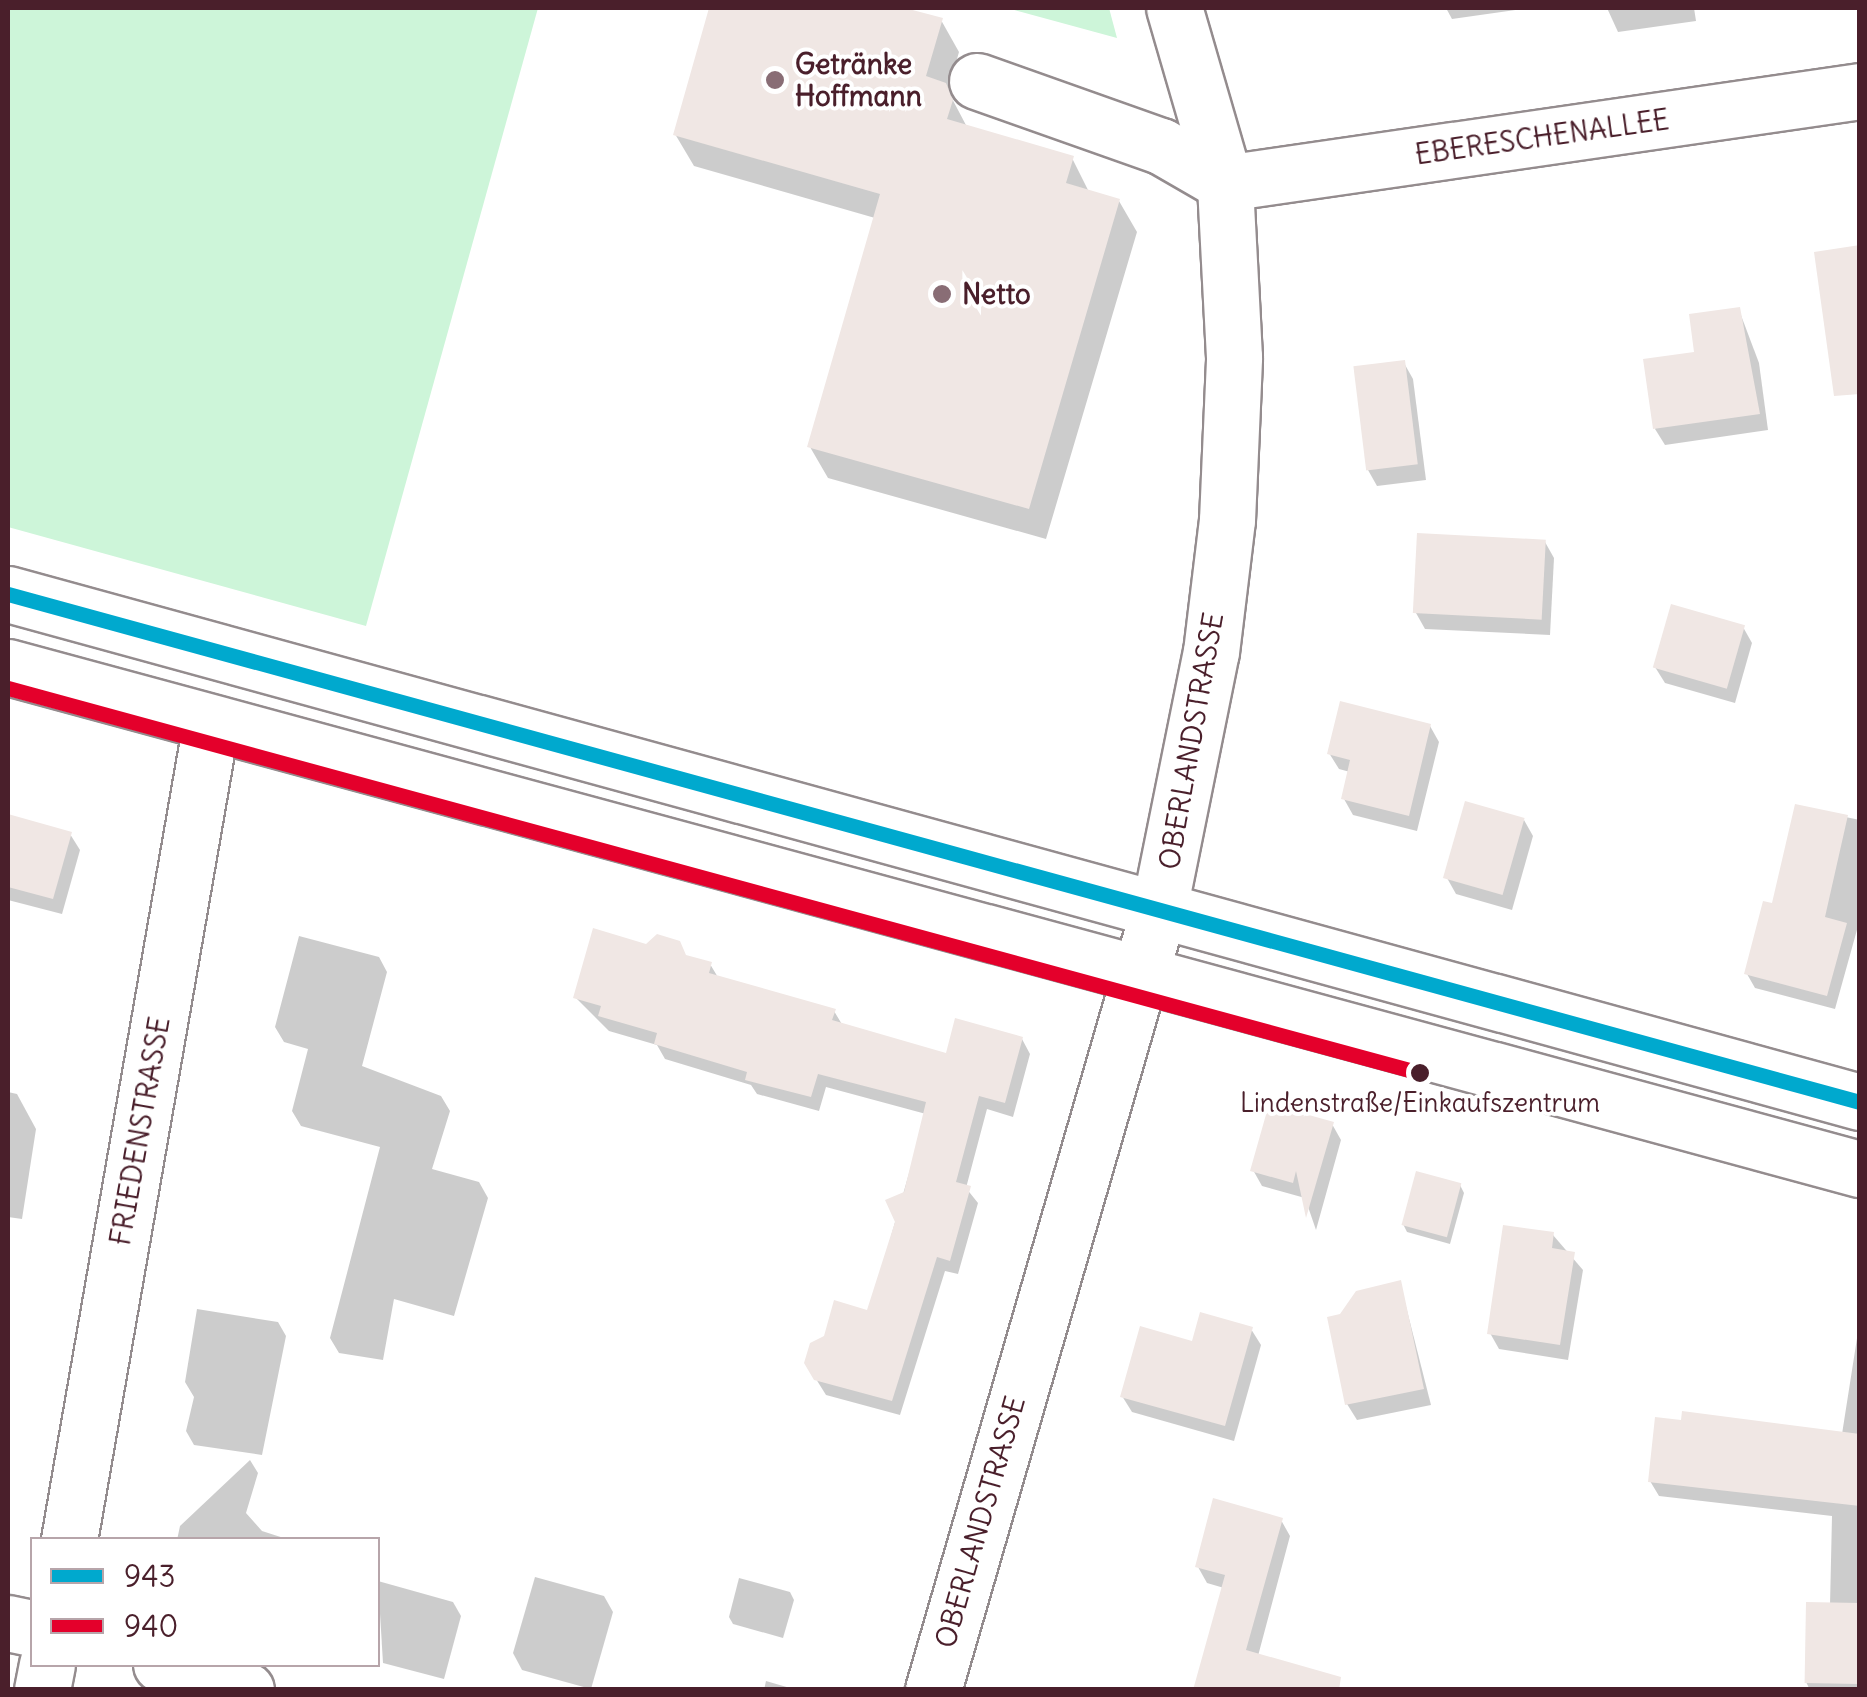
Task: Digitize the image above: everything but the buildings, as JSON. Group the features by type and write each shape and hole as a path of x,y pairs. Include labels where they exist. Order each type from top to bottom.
{"street":[{"name":"OBERLANDSTRASSE","path":"933,1690 1159,910 1188,787 1227,520 1234,357 1224,183 1174,8"},
{"path":"977,81 1161,146 1224,183"},
{"name":"EBERESCHENALLEE","path":"1224,183 1860,92"},
{"path":"8,594 1860,1102"},
{"path":"150,706 167,638"},
{"path":"8,667 1860,1168"},
{"name":"FRIEDENSTRASSE","path":"71,1537 211,723"},
{"path":"636,835 653,772"},
{"path":"171,1667 246,1690"}],"green space":[{"path":"8,8 538,8 366,626 8,527"},
{"path":"1007,8 1109,8 1117,38"}],"transit line":[{"name":"943","path":"8,594 1860,1102"},
{"name":"940","path":"8,688 1420,1073"}],"place":[{"name":"Getränke Hoffmann","path":"775,80"},
{"name":"Netto","path":"942,294"},
{"name":"Lindenstraße/Einkaufszentrum","path":"1420,1073"}]}
